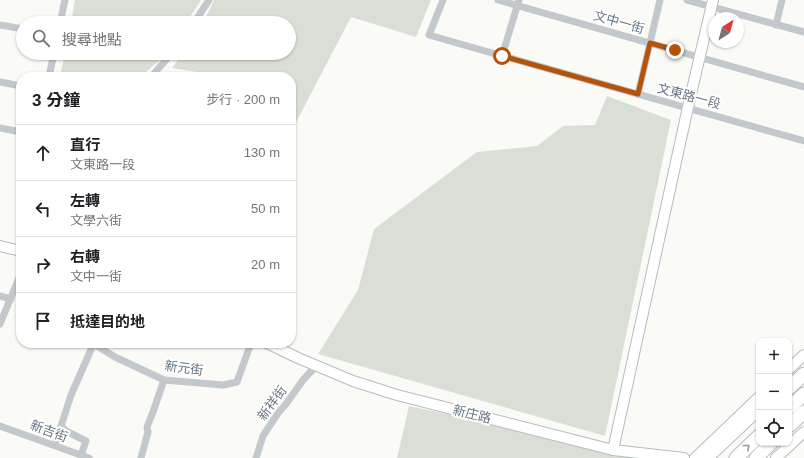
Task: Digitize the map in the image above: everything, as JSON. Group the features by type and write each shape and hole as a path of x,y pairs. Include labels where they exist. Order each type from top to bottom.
{"highway":[{"path":"792,376 804,365"},
{"path":"792,385 804,374"},
{"path":"792,405 804,394"},
{"path":"706,458 757,410"},
{"path":"792,423 804,412"},
{"path":"717,458 756,420"},
{"path":"736,458 756,439"},
{"path":"756,458 768,446"}],"street":[{"path":"61,16 64,0"},
{"path":"199,16 209,0"},
{"name":"文東路一段","path":"443,0 429,35 688,107 804,142"},
{"name":"文中一街","path":"498,0 518,3 804,87"},
{"path":"638,94 660,0"},
{"path":"687,0 712,3 776,25 804,32"},
{"path":"776,25 782,0"},
{"path":"502,56 518,3"},
{"path":"613,450 712,3"},
{"path":"0,24 16,27"},
{"path":"50,72 53,60"},
{"path":"155,72 166,60"},
{"path":"0,82 16,85"},
{"path":"0,128 16,131"},
{"path":"0,246 16,250"},
{"path":"0,324 16,286"},
{"path":"0,296 11,299"},
{"path":"54,445 71,395 92,348"},
{"name":"新元街","path":"100,348 115,357 164,380 224,385 237,382 249,348"},
{"name":"新庄路","path":"278,348 353,381 398,395 613,450 684,458"},
{"path":"792,366 804,355"},
{"name":"新祥街","path":"256,458 263,436 278,413 316,366"},
{"path":"141,458 148,432 147,427 164,380"},
{"path":"695,458 756,400"},
{"name":"新吉街","path":"0,426 89,458"},
{"path":"61,426 66,431 86,441 81,455"},
{"path":"776,458 804,432"}],"shaded area":[{"path":"75,0 201,0 191,16 72,16"},
{"path":"214,0 431,0 416,37 351,17 296,122 296,72 198,72 172,68 178,60 296,60 296,16 206,16"},
{"path":"64,60 160,60 146,72 61,72"},
{"path":"607,96 671,120 605,436 318,354 358,290 374,229 477,152 537,146 563,126 595,125"},
{"path":"409,406 650,458 397,458"}],"route":[{"path":"502,56 638,94 650,43 675,50"}]}
